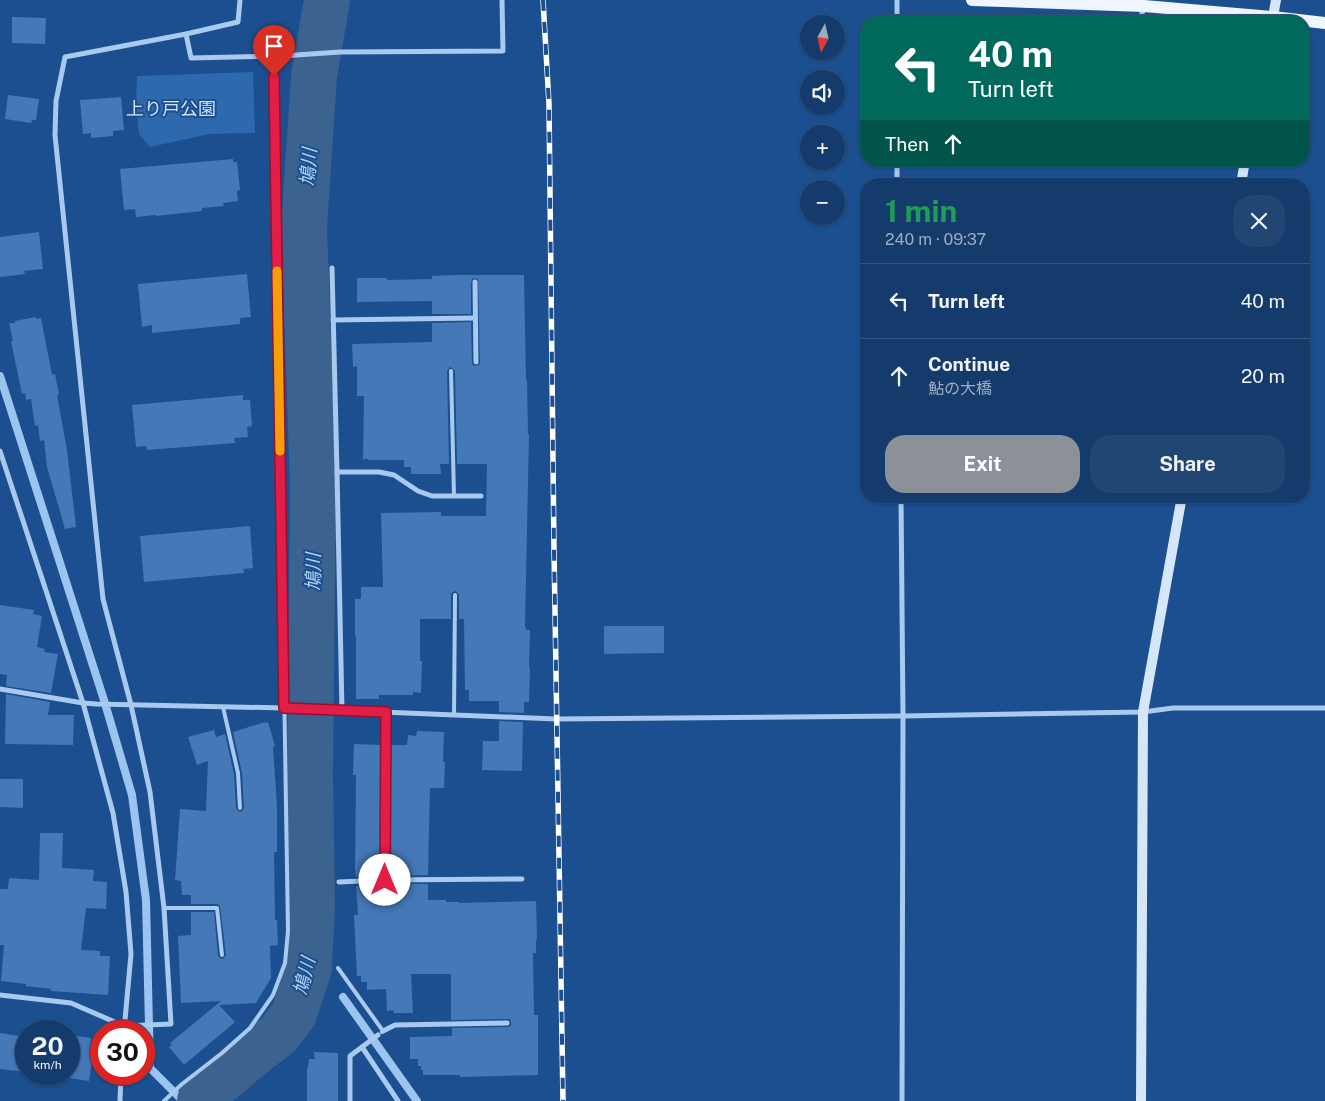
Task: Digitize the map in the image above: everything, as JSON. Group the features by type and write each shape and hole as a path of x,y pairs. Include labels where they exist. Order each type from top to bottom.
{"main road":[{"path":"972,0 1080,2 1233,15"},
{"path":"1310,22 1325,23"}],"street":[{"path":"155,1025 172,1024 164,908 150,792 131,706 103,599 54,135 56,102 65,56 186,34 238,22 240,0"},
{"path":"186,34 191,58 282,56 340,52 502,51 502,0"},
{"path":"896,15 897,0"},
{"path":"1273,15 1276,0"},
{"path":"1141,15 1144,6"},
{"path":"332,268 342,711"},
{"path":"475,282 476,362"},
{"path":"333,320 475,318"},
{"path":"0,451 83,703 113,814 126,892 131,954 125,1020"},
{"path":"337,472 378,472 394,475 418,491 432,496 481,496"},
{"path":"901,503 903,716 902,1101"},
{"path":"1141,1101 1144,712 1181,503"},
{"path":"0,688 83,703 131,706 287,708 556,719 1144,712 1173,708 1325,708"},
{"path":"385,880 386,712"},
{"path":"339,882 522,879"},
{"path":"0,995 71,1003 106,1020"},
{"path":"350,1101 350,1056 380,1033 395,1025 507,1023"},
{"path":"364,1045 398,1101"},
{"path":"120,1101 121,1085"}],"lane":[{"path":"164,1101 250,1028 274,995 285,963 288,931 287,708 274,56"},
{"path":"451,371 454,496"},
{"path":"454,715 455,595"},
{"path":"223,707 238,773 240,808"},
{"path":"164,908 217,908 222,955"},
{"path":"338,968 380,1033"}],"green space":[{"name":"上り戸公園","path":"253,72 255,133 209,134 150,147 139,134 136,105 137,76"}],"building":[{"path":"12,17 46,18 45,44 12,43"},
{"path":"8,95 39,99 36,120 32,120 31,123 5,119"},
{"path":"121,97 124,130 113,131 113,136 91,138 91,133 83,134 80,100"},
{"path":"233,159 233,162 237,162 240,190 237,191 238,201 223,203 224,206 202,208 202,211 156,216 136,217 135,209 124,210 120,169"},
{"path":"39,232 43,269 24,271 25,274 0,277 0,237"},
{"path":"247,274 251,317 240,318 240,324 152,333 152,325 142,327 138,284"},
{"path":"524,275 529,434 525,627 526,630 530,630 530,668 529,702 524,702 524,713 499,712 499,701 469,701 469,690 465,690 464,619 459,619 459,595 456,591 451,594 451,619 420,619 421,693 413,692 413,695 379,695 379,699 356,699 355,599 361,599 361,587 383,587 381,513 441,512 441,516 486,516 487,464 457,464 455,371 451,367 447,371 449,464 440,464 441,474 411,474 411,467 404,467 404,460 363,459 364,396 357,396 357,366 353,367 352,344 432,342 432,323 471,322 472,363 474,366 479,365 478,279 473,278 471,282 471,314 432,314 432,301 357,302 357,278 387,278 387,280 432,279 432,276"},
{"path":"36,317 36,319 41,318 52,375 55,374 67,450 76,527 65,529 47,467 44,440 40,441 38,425 35,426 31,399 26,400 25,393 22,394 11,341 13,341 9,323"},
{"path":"243,395 243,400 250,400 252,426 247,427 248,437 234,438 235,443 147,450 146,446 136,447 132,405"},
{"path":"250,526 253,568 243,569 244,573 144,582 140,536"},
{"path":"0,605 34,610 33,614 42,616 37,647 45,649 44,652 58,654 51,693 6,686 7,675 0,674"},
{"path":"604,626 664,626 664,653 604,654"},
{"path":"6,694 50,702 48,715 74,715 73,745 5,744"},
{"path":"499,721 523,722 522,771 482,770 483,741 499,741"},
{"path":"268,722 275,746 273,747 277,806 277,852 274,852 275,920 277,920 278,945 270,946 271,978 256,1003 219,1005 235,1022 184,1065 169,1047 172,1045 170,1043 221,1001 181,1003 178,936 191,935 191,912 214,912 218,956 223,959 226,955 220,906 217,904 191,904 191,895 182,895 181,881 175,880 180,809 206,811 208,761 197,765 188,737 214,730 216,737 225,734 234,774 236,808 241,812 244,808 242,773 233,732"},
{"path":"417,731 444,732 444,788 430,788 428,875 389,876 390,745 407,745 408,735 416,736"},
{"path":"354,744 381,745 381,876 356,877 356,775 353,775"},
{"path":"0,779 23,779 23,808 0,807"},
{"path":"40,833 63,833 62,868 94,870 93,881 107,882 106,909 86,908 81,950 100,951 100,956 110,956 108,995 51,991 51,989 26,986 26,984 1,981 4,945 0,945 0,889 8,889 9,878 39,880"},
{"path":"428,884 428,900 446,900 446,902 459,903 536,901 537,939 536,953 533,953 534,1015 538,1015 538,1075 460,1077 460,1075 423,1075 421,1066 418,1066 418,1059 410,1059 410,1037 452,1036 452,1028 507,1027 511,1026 511,1022 510,1019 451,1020 451,974 411,974 413,1013 387,1011 386,989 367,990 367,982 361,982 361,976 357,976 354,915 358,915 356,886"},
{"path":"0,1033 15,1035 15,1071 0,1069"},
{"path":"80,1036 90,1038 89,1081 80,1080"},
{"path":"314,1052 338,1053 338,1101 307,1101 307,1068 309,1059 315,1059"}],"waterway":[{"name":"鳩川","path":"200,1101 209,1091 278,1035 294,1014 309,968 312,907 310,774 313,486 304,228 314,76 327,0"},
{"path":"0,376 104,700 132,795 146,900 150,1068 183,1101"},
{"path":"309,956 321,970"},
{"path":"343,997 417,1101"}],"railway":[{"path":"543,0 549,104 563,1101"}],"slow traffic":[{"path":"277,271 280,451"}],"route":[{"path":"274,76 284,708 386,712 385,880"}]}
